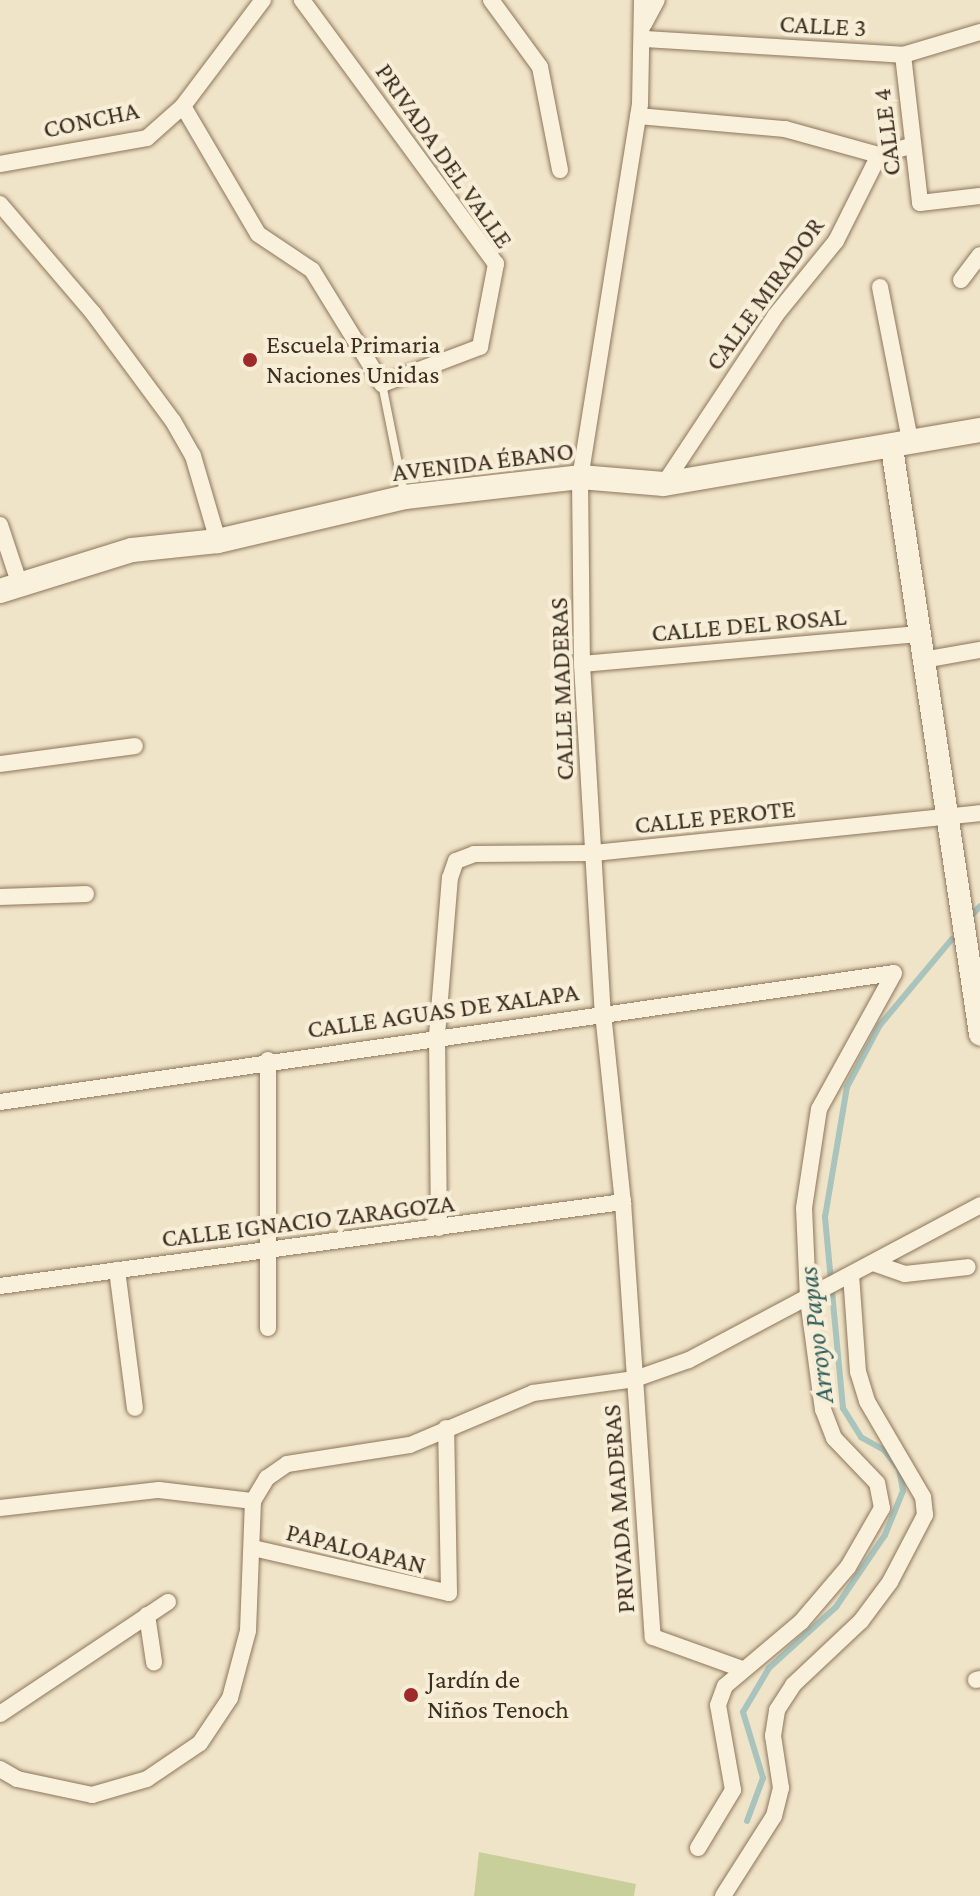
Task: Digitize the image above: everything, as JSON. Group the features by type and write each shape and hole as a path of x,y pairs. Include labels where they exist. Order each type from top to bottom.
{"main road":[{"name":"AVENIDA ÉBANO","path":"10,587 132,550 218,541 405,497 580,477 664,484 901,446 980,430"}],"street":[{"name":"CONCHA","path":"0,164 147,138 183,106 263,0"},
{"name":"PRIVADA DEL VALLE","path":"302,0 496,264 480,347 382,384"},
{"path":"491,0 540,67 560,170"},
{"name":"CALLE MADERAS","path":"635,1379 623,1202 603,1013 582,664 580,477 638,116 644,31 642,0"},
{"path":"644,31 657,0"},
{"name":"CALLE 3","path":"644,31 903,55"},
{"path":"903,55 980,32"},
{"name":"CALLE 4","path":"903,55 911,146 920,203 980,196"},
{"path":"183,106 258,234 312,270 382,384"},
{"path":"638,116 785,129 879,155 911,146"},
{"name":"CALLE MIRADOR","path":"664,484 775,316 836,241 879,155"},
{"path":"0,204 93,313 173,421 193,456 218,541"},
{"path":"961,280 980,255"},
{"path":"880,287 901,446 919,634 974,955 980,1034"},
{"path":"0,525 10,587"},
{"name":"CALLE DEL ROSAL","path":"582,664 919,634"},
{"path":"923,660 980,650"},
{"path":"0,764 135,746"},
{"name":"CALLE PEROTE","path":"437,1035 450,878 456,861 474,854 594,853 980,813"},
{"path":"0,897 86,894"},
{"name":"CALLE AGUAS DE XALAPA","path":"0,1102 437,1035 894,973 819,1109 804,1208 813,1296"},
{"path":"437,1035 439,1228"},
{"path":"268,1060 268,1328"},
{"name":"CALLE IGNACIO ZARAGOZA","path":"0,1286 623,1202"},
{"path":"0,1769 17,1779 92,1795 147,1779 200,1743 230,1698 248,1631 253,1501 267,1478 287,1464 410,1445 533,1393 635,1379 689,1360 980,1205"},
{"path":"873,1263 905,1274 968,1267"},
{"path":"117,1270 135,1408"},
{"path":"723,1896 774,1816 781,1788 773,1736 777,1710 793,1685 861,1621 890,1582 925,1515 923,1497 867,1401 858,1372 845,1278"},
{"path":"698,1848 733,1790 718,1705 725,1686 801,1622 848,1567 882,1508 877,1483 834,1438 823,1410 813,1296"},
{"name":"PRIVADA MADERAS","path":"635,1379 653,1637 742,1669"},
{"name":"PAPALOAPAN","path":"253,1548 449,1593 446,1428"},
{"path":"0,1508 159,1490 253,1501"},
{"path":"0,1714 168,1602"},
{"path":"147,1615 154,1662"}],"lane":[{"path":"382,384 405,497"}],"green space":[{"path":"479,1852 636,1884 634,1896 474,1896"}],"waterway":[{"name":"Arroyo Papas","path":"974,913 980,906"},
{"name":"Arroyo Papas","path":"747,1821 763,1778 743,1712 769,1668 836,1607 885,1535 903,1491 899,1469 884,1450 861,1437 843,1408 825,1217 847,1087 880,1025 952,939"}],"place":[{"name":"Escuela Primaria Naciones Unidas","path":"250,360"},
{"name":"Jardín de Niños Tenoch","path":"411,1695"}]}
